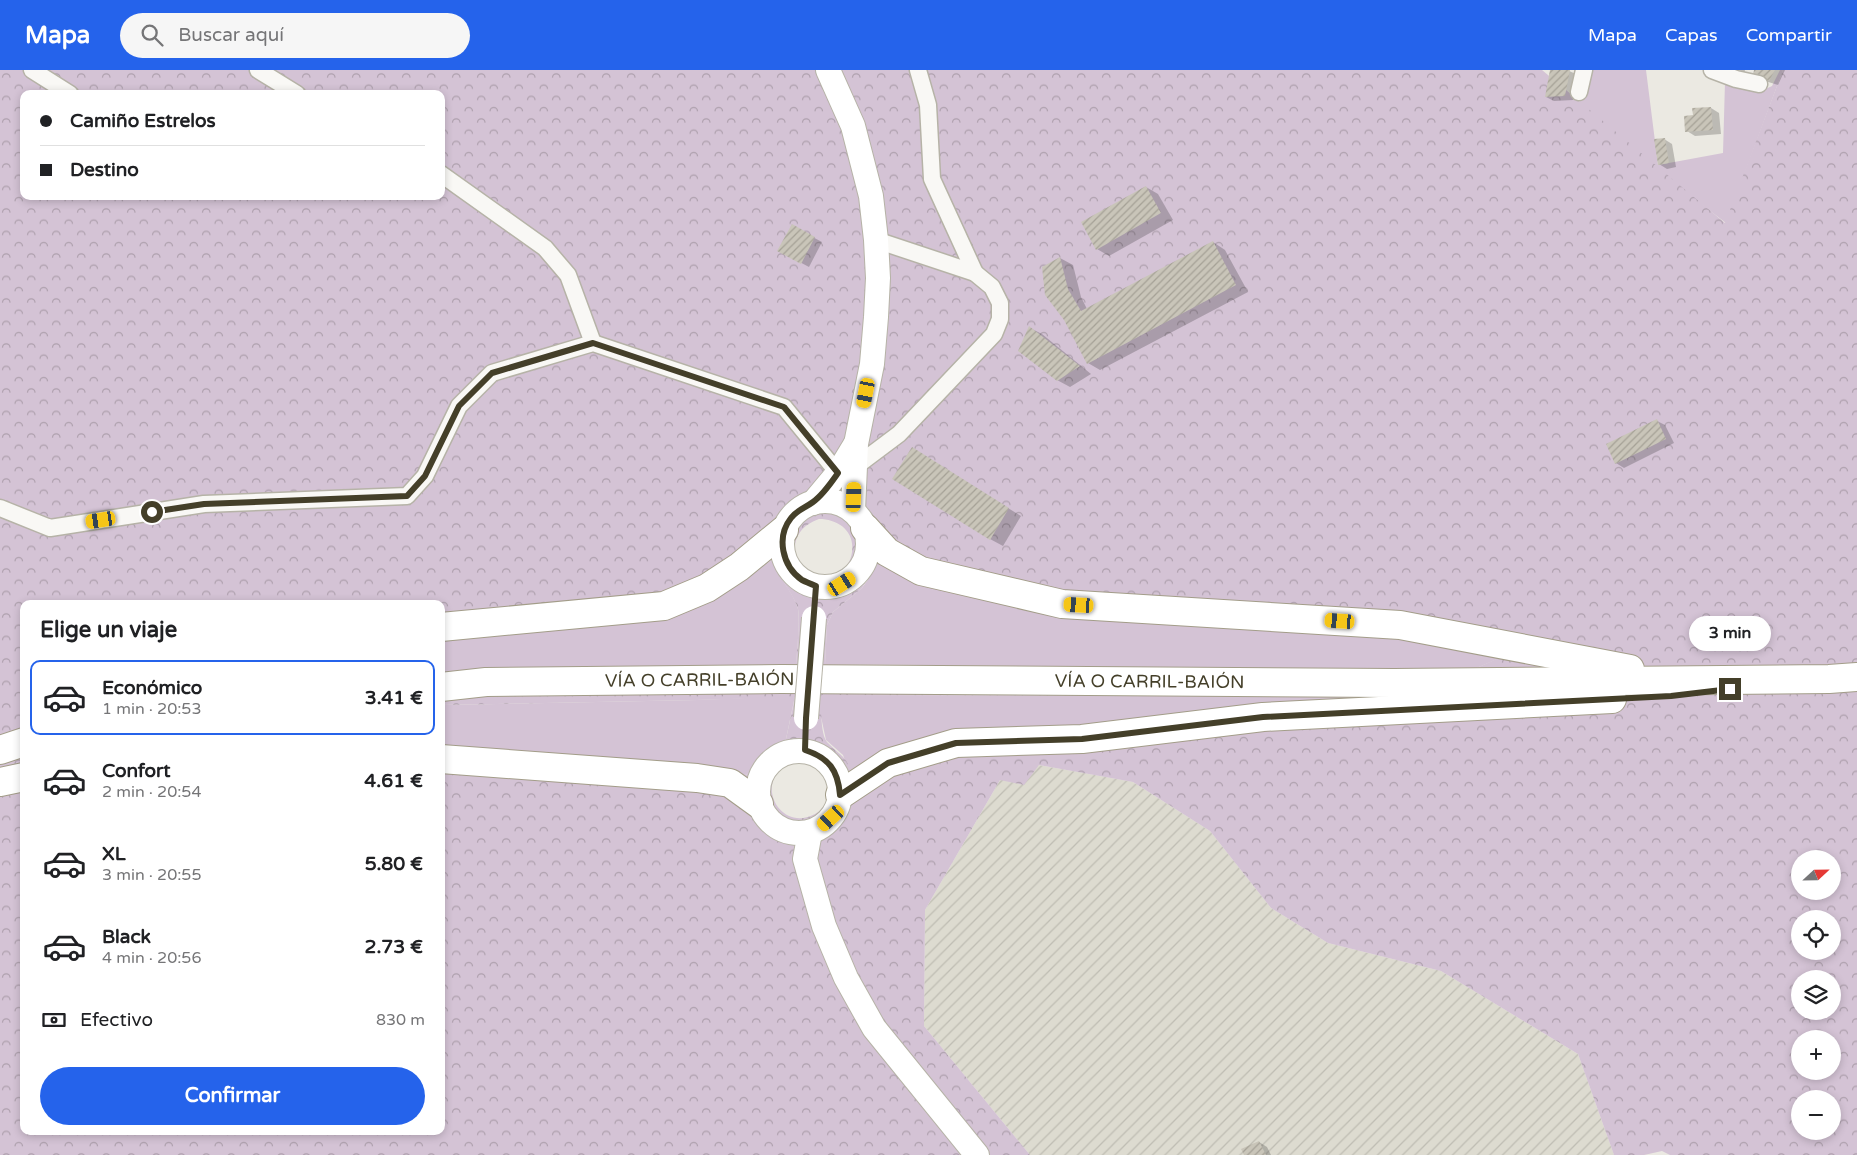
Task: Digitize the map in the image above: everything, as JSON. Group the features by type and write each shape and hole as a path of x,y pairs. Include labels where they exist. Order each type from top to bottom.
{"highway":[{"path":"859,520 887,552 921,571 1062,604 1400,625 1628,669 1829,679"},
{"path":"445,627 664,606 707,588 739,568 784,530"},
{"name":"VÍA O CARRIL-BAIÓN","path":"445,687 486,682 781,679 1404,683 1829,679 1857,677"},
{"path":"840,795 888,763 956,743 1082,739 1263,717 1671,696 1829,679"},
{"path":"0,750 20,743"},
{"path":"0,758 20,754"},
{"path":"445,759 697,778 730,783 759,804"},
{"path":"0,782 20,778"}],"main road":[{"path":"812,503 847,470 856,444 872,364 878,278 871,196 853,126 828,70"},
{"path":"847,470 859,520 868,541 867,554 862,567 853,577 842,584 829,587 816,586 803,580 792,571 785,558 782,544 784,530 800,508 812,503 827,501 841,504 859,520"},
{"path":"805,750 816,586"},
{"path":"805,750 817,754 827,761 835,771 839,782 840,795 837,807 831,818 821,827 810,832 797,833 779,828 765,816 759,804 758,780 763,769 771,760 787,752 805,750"},
{"path":"810,832 805,859 824,926 846,978 874,1028 978,1155"}],"street":[{"path":"32,70 64,90"},
{"path":"258,70 290,90"},
{"path":"918,70 928,105 932,179 975,273"},
{"path":"1579,92 1584,70"},
{"path":"1712,70 1736,79 1759,84"},
{"path":"445,177 545,248 568,276 593,343"},
{"path":"0,508 50,528 204,504 407,496 425,476 459,406 492,373 593,343 784,407 847,470 899,434 994,334 1000,319 1000,303 992,287 975,273 876,240"}],"shaded area":[{"path":"1039,765 1133,782 1210,831 1271,908 1328,943 1441,971 1578,1054 1614,1155 1030,1155 924,1026 925,910 1000,780"}],"green space":[{"path":"0,70 1542,70 1725,223 1783,70 1857,70 1857,1155 1670,1155 1662,1151 1644,1155 1614,1155 1578,1054 1441,971 1328,943 1271,908 1210,831 1133,782 1039,765 1024,785 1000,780 925,910 924,1026 1030,1155 0,1155","holes":["819,519 839,524 848,532 852,545 852,552 846,567 838,573 825,577 813,575 804,569 797,559 795,548 797,537 805,527","874,554 1154,619 1405,631 1503,656 1470,671 825,664 827,625 833,612 862,588 874,567","822,695 1419,696 882,762 852,779 849,765 825,738 821,712","795,760 809,762 820,768 829,785 829,793 823,808 815,814 802,818 790,816 781,810 774,800 772,789 774,778 781,768"]},
{"path":"1592,70 1646,70 1658,165 1723,153 1725,82 1759,92 1772,86 1780,70 1783,70 1726,223 1577,109"},
{"path":"874,553 1322,622 1504,656 1470,671 825,664 827,625 833,612 862,588 869,578"},
{"path":"772,560 793,597 799,614 796,665 445,679 445,636 748,576"},
{"path":"821,695 1419,696 852,780 843,755 826,740 820,712"},
{"path":"795,696 786,739 758,762 752,772 745,775 715,768 445,752 445,705 697,700"}],"building":[{"path":"1550,70 1570,70 1565,96 1545,97"},
{"path":"1754,70 1775,70 1769,81 1753,75"},
{"path":"1711,107 1713,130 1685,132 1684,116 1693,115 1692,108"},
{"path":"1665,138 1669,163 1658,165 1654,139"},
{"path":"1146,186 1161,213 1096,250 1081,222"},
{"path":"792,224 815,237 801,264 777,251"},
{"path":"1213,241 1236,285 1087,364 1064,320 1045,295 1042,267 1060,257 1068,289 1081,311"},
{"path":"1029,326 1080,366 1057,381 1018,351"},
{"path":"1657,419 1666,439 1615,464 1606,444"},
{"path":"912,447 1009,508 990,540 892,479"},
{"path":"1259,1141 1266,1155 1244,1155 1241,1149"}],"route":[{"path":"152,512 204,504 407,496 425,476 459,406 492,373 593,343 784,407 838,473 812,503 800,508 791,518 784,530 782,544 785,558 792,571 803,580 816,586 805,750 817,754 827,761 835,771 839,782 840,795 888,763 956,743 1082,739 1263,717 1671,696 1730,689"}]}
